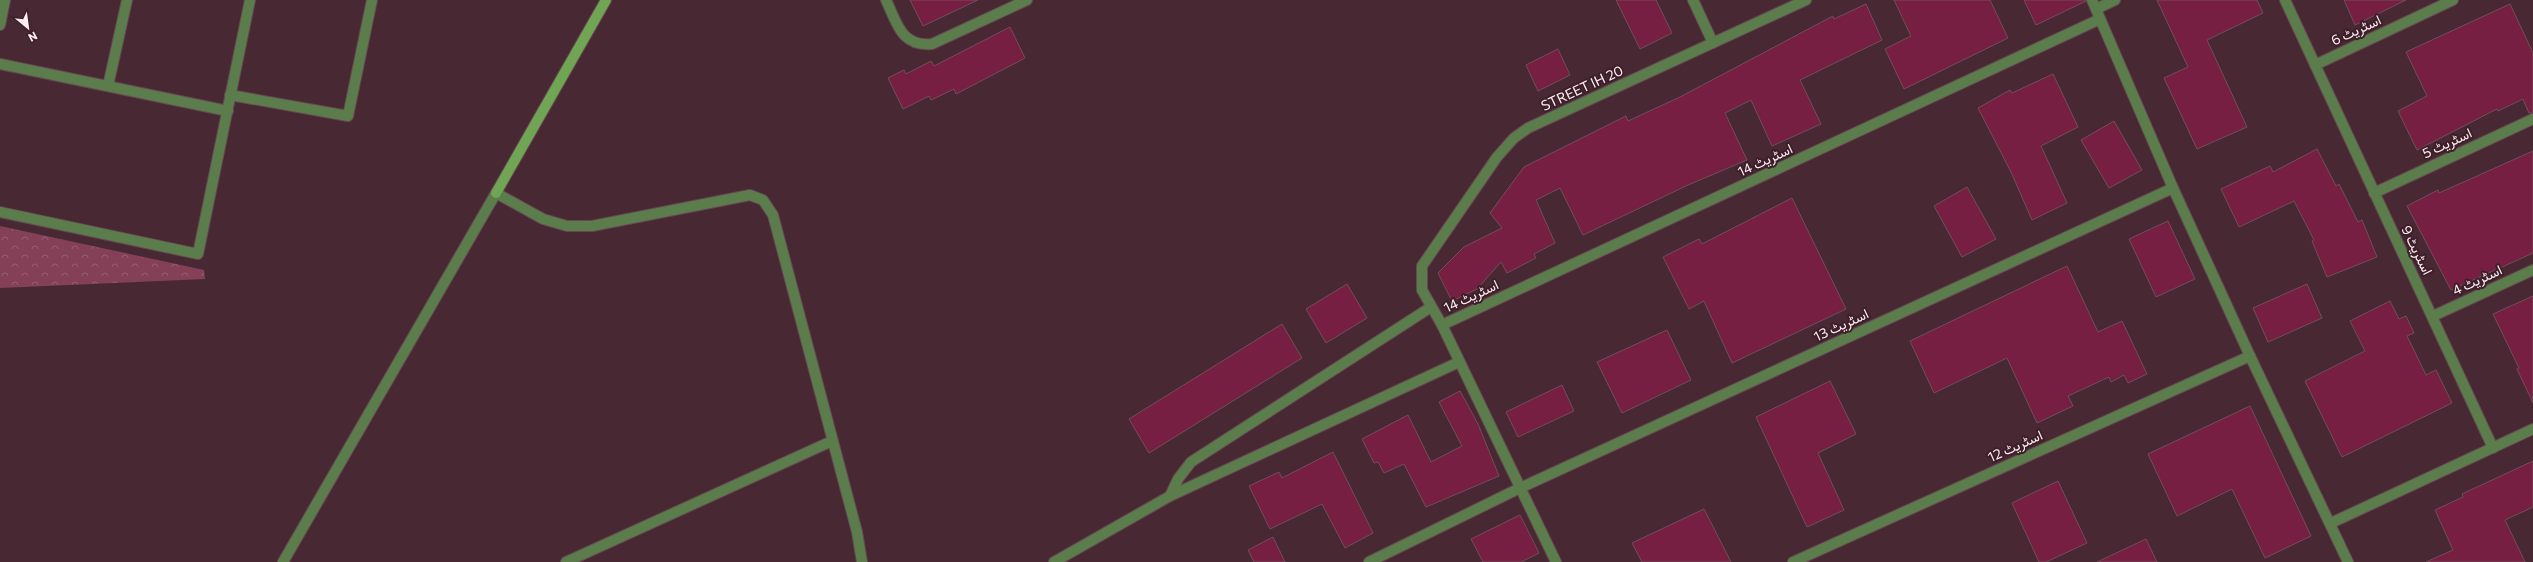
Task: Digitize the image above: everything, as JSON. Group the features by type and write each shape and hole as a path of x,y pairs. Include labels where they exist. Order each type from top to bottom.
{"street":[{"path":"0,25 5,0"},
{"path":"108,86 127,0"},
{"path":"0,212 198,254 250,0"},
{"path":"230,94 348,116 372,0"},
{"path":"283,562 606,0"},
{"path":"886,0 902,33 912,43 922,45 932,44 1027,0"},
{"path":"1693,0 1713,43"},
{"name":"STREET IH 20","path":"1431,307 1422,290 1422,266 1497,157 1514,138 1528,128 1806,0"},
{"path":"2115,0 2094,4 2173,188 2250,356 2331,523 2348,562"},
{"name":"اسٹریٹ 9","path":"2285,0 2493,448"},
{"name":"اسٹریٹ 6","path":"2315,65 2453,0"},
{"name":"اسٹریٹ 14","path":"1442,326 2100,19"},
{"path":"0,64 228,111"},
{"name":"اسٹریٹ 5","path":"2374,193 2533,119"},
{"name":"اسٹریٹ 13","path":"1369,562 1520,488 2173,188"},
{"path":"496,193 543,219 567,226 592,226 750,195 763,200 773,215 862,562"},
{"name":"اسٹریٹ 4","path":"2433,316 2533,270"},
{"path":"1431,307 1442,326 1556,562"},
{"name":"اسٹریٹ 14","path":"1170,496 1178,480 1191,462 1431,307"},
{"name":"اسٹریٹ 12","path":"1793,562 2250,356"},
{"path":"1054,562 1170,496 1459,362"},
{"path":"2331,523 2533,429"},
{"path":"566,562 832,441"}],"green space":[{"path":"0,226 204,270 205,279 0,288"}],"building":[{"path":"910,0 978,0 923,26"},
{"path":"1616,0 1656,0 1672,33 1640,49"},
{"path":"1894,0 1990,0 2008,38 1904,89 1885,49 1911,36"},
{"path":"2024,0 2086,0 2086,1 2036,25"},
{"path":"2157,0 2257,0 2263,13 2207,40 2247,127 2197,149 2164,78 2188,67"},
{"path":"2344,0 2406,0 2355,25"},
{"path":"1866,4 1882,40 1800,80 1821,124 1772,146 1751,100 1725,113 1747,160 1688,185 1583,235 1560,188 1536,200 1555,243 1534,254 1536,258 1507,273 1501,262 1477,289 1452,301 1438,273 1464,247 1502,228 1490,213 1524,167 1626,116 1628,121 1680,97 1833,16 1834,19"},
{"path":"2510,4 2533,53 2533,113 2529,113 2523,99 2498,111 2497,109 2417,150 2398,111 2427,96 2406,52"},
{"path":"1010,27 1025,58 956,94 954,89 931,100 929,96 903,109 888,78 904,70 906,74 931,61 934,66"},
{"path":"1558,49 1570,75 1538,91 1526,65"},
{"path":"2053,74 2078,127 2041,146 2067,203 2032,220 2011,172 1978,108 2010,90 2012,93"},
{"path":"2114,121 2142,170 2109,188 2081,140"},
{"path":"2317,149 2336,186 2339,184 2358,222 2362,220 2377,257 2327,277 2312,241 2314,240 2294,201 2239,227 2221,189 2270,166 2273,172"},
{"path":"2533,151 2533,253 2451,290 2407,206 2438,190 2439,193"},
{"path":"1967,187 1996,239 1962,257 1934,206"},
{"path":"1792,198 1846,309 1732,363 1704,301 1689,309 1663,257 1699,239 1702,244"},
{"path":"2168,221 2195,279 2156,297 2129,239"},
{"path":"2067,266 2098,332 2122,321 2147,374 2128,383 2124,375 2111,382 2109,377 2068,396 2073,406 2037,423 2007,358 1934,393 1910,341"},
{"path":"1347,284 1367,318 1326,343 1306,309"},
{"path":"2307,284 2322,318 2268,342 2253,308"},
{"path":"2533,296 2533,403 2517,369 2519,368 2493,314"},
{"path":"2390,301 2399,319 2406,316 2414,333 2407,336 2426,375 2436,370 2452,403 2342,457 2305,381 2365,351 2350,321"},
{"path":"1282,324 1302,358 1149,453 1129,419"},
{"path":"1667,330 1691,380 1622,413 1597,362"},
{"path":"1830,381 1856,434 1818,453 1844,510 1807,527 1756,417"},
{"path":"1562,385 1574,411 1518,437 1506,412"},
{"path":"1460,391 1478,424 1499,476 1426,507 1404,464 1384,473 1378,462 1374,463 1362,439 1408,415 1431,462 1462,446 1439,402"},
{"path":"2250,406 2311,536 2265,558 2232,489 2177,516 2148,454"},
{"path":"1333,452 1373,533 1345,548 1322,504 1270,529 1249,486 1279,472 1282,478"},
{"path":"2533,461 2533,507 2505,520 2525,562 2426,562 2453,550 2435,510 2463,497 2462,494"},
{"path":"2058,481 2087,543 2046,562 2039,562 2012,503"},
{"path":"1704,509 1731,562 1642,562 1632,543"},
{"path":"1520,515 1539,553 1521,562 1483,562 1471,539"},
{"path":"1273,537 1285,562 1254,562 1248,550"},
{"path":"2146,539 2157,562 2097,562"}]}
